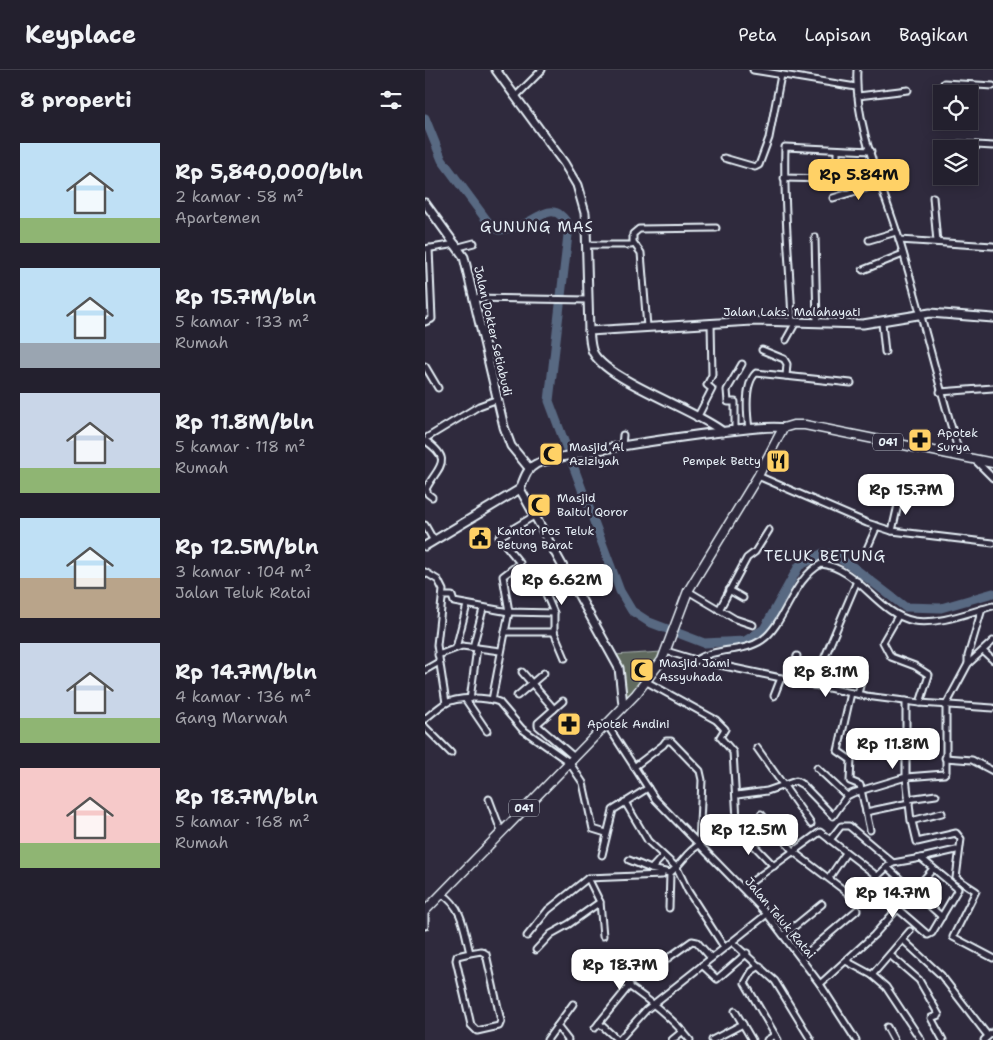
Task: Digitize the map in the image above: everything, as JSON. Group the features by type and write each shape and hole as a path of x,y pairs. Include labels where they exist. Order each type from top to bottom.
{"main road":[{"name":"041","path":"425,910 655,673 688,591 758,476 783,428 793,424 805,425 993,463"}],"street":[{"path":"496,70 564,163 577,185 585,213 589,331 592,350 602,363 637,386 723,432"},
{"path":"516,96 541,70"},
{"path":"753,70 856,87"},
{"path":"856,70 856,87 861,118 879,184 897,232 940,392 960,456"},
{"path":"724,158 755,167 759,165 767,146 781,75"},
{"path":"944,82 993,86"},
{"path":"858,96 908,90"},
{"path":"978,145 993,146"},
{"path":"786,340 794,322 784,178 785,147 871,151"},
{"path":"784,178 833,179 837,170 837,150"},
{"path":"833,198 879,184"},
{"path":"933,197 937,242"},
{"name":"Jalan Dokter Setiabudi","path":"425,203 458,245 464,257 508,441 529,468"},
{"path":"647,327 641,253 633,242 633,234 639,229 716,228"},
{"path":"869,240 897,232"},
{"path":"815,237 817,323"},
{"path":"899,240 993,246"},
{"path":"425,322 432,319 427,248 474,243"},
{"path":"587,245 631,245"},
{"path":"863,270 903,254"},
{"path":"473,298 588,300"},
{"name":"Jalan Laks. Malahayati","path":"589,331 711,323 882,322 919,314 947,313 993,318"},
{"path":"882,322 885,352"},
{"path":"697,418 712,388 707,385 712,375 711,323"},
{"path":"762,350 784,359 787,364 786,376"},
{"path":"735,431 735,402 728,402 727,390 742,364"},
{"path":"425,366 438,388"},
{"path":"749,429 748,402 753,376 756,373 851,383"},
{"path":"940,392 993,388"},
{"path":"432,497 426,489 442,465 443,458 426,439 479,406 498,399"},
{"path":"425,546 520,489 529,468 537,463 622,446 749,429 778,426 783,428"},
{"path":"622,446 623,435"},
{"path":"975,460 993,478"},
{"path":"758,476 892,531 993,543"},
{"path":"520,489 619,668 623,705"},
{"path":"892,531 900,496"},
{"path":"492,700 509,612 503,576 520,563 499,538 534,516"},
{"path":"425,525 434,541"},
{"path":"866,552 877,526"},
{"path":"719,610 747,558 755,552 769,530"},
{"path":"696,660 713,652 752,645 764,639 801,583 821,564 829,565 857,581 898,616 915,621 938,620 993,606"},
{"path":"425,572 438,580 444,596 437,640 445,703"},
{"path":"813,685 857,581"},
{"path":"542,585 554,614 553,632 565,658"},
{"path":"729,590 743,598"},
{"path":"688,591 719,610 753,625"},
{"path":"444,596 453,596 454,602 483,609 554,614"},
{"path":"455,648 467,606"},
{"path":"483,609 475,648 468,700 487,731"},
{"path":"968,664 968,656 982,609"},
{"path":"898,616 883,642 891,657 915,666 929,675 920,703"},
{"path":"505,632 553,632"},
{"path":"737,795 767,792 783,787 793,781 803,785 832,816 847,796 860,790 906,777 944,774 946,772 946,705 968,664 993,641"},
{"path":"438,655 455,648 500,651"},
{"path":"666,649 696,660 858,694 920,703 993,708"},
{"path":"983,651 993,660"},
{"path":"791,680 797,656"},
{"path":"425,670 439,662"},
{"path":"522,672 554,709"},
{"path":"517,696 544,673"},
{"path":"858,694 863,673"},
{"path":"774,696 781,678"},
{"path":"647,682 716,720 725,729 720,737 733,752 737,820"},
{"path":"851,692 838,750 851,760 850,781 860,785 870,830"},
{"path":"425,718 445,703 468,700 492,700 502,704 526,732 571,760"},
{"path":"563,701 538,723 538,726 571,760 583,783 593,830 607,833"},
{"path":"906,701 906,777 911,821 917,842 956,833 961,839 956,878 976,891 953,936 993,958"},
{"name":"Jalan Teluk Ratai","path":"606,723 655,799 767,914 801,958 856,1040"},
{"path":"425,727 451,752"},
{"path":"527,936 549,910 588,878 645,877 652,874 670,874 691,850 699,846 702,780 700,771 671,742 665,741 663,745 634,767"},
{"path":"757,748 811,824"},
{"path":"945,758 971,760 993,771"},
{"path":"817,768 847,796"},
{"path":"601,855 611,812 648,788"},
{"path":"866,812 935,795"},
{"path":"489,800 501,831"},
{"path":"625,802 640,830 663,856 677,868 724,947"},
{"path":"911,821 942,813"},
{"path":"761,814 795,853 855,897 870,885 887,867 893,864 956,850"},
{"path":"830,840 841,826 849,826 893,864"},
{"path":"740,831 774,866"},
{"path":"743,888 795,853 820,832 877,876"},
{"path":"829,878 846,853"},
{"path":"651,869 663,856"},
{"path":"870,885 928,935 932,933 958,889 932,870 921,858"},
{"path":"629,860 670,874"},
{"path":"887,867 943,917"},
{"path":"819,984 847,961 932,870"},
{"path":"669,908 670,874"},
{"path":"588,878 600,902 603,936"},
{"path":"442,894 455,903 460,913 470,953"},
{"path":"536,950 551,934 600,902"},
{"path":"784,935 821,904"},
{"path":"425,910 425,926"},
{"path":"801,958 857,910"},
{"path":"630,986 597,1025 619,1040 652,1005 767,914"},
{"path":"872,975 911,931"},
{"path":"654,968 692,940 697,942 711,958"},
{"path":"903,940 941,975 988,1036"},
{"path":"732,942 747,953 775,981 811,1040"},
{"path":"481,951 486,954 501,1022 499,1026 489,1030 477,1031 471,1025 455,960 457,956 470,953 481,951"},
{"path":"702,965 717,979 747,953"},
{"path":"890,954 919,980 939,1014 931,1018 943,1040"},
{"path":"847,961 872,975 886,987 921,1040"},
{"path":"595,964 630,986 683,1030 691,1040"},
{"path":"760,966 752,971 745,983 777,1038 767,1040"},
{"path":"547,1040 573,1004"},
{"path":"735,1011 752,1040"},
{"path":"712,1040 743,1024"},
{"path":"557,1026 568,1040"},
{"path":"887,1027 894,1040"},
{"path":"672,1040 683,1030"}],"green space":[{"path":"662,652 660,659 624,704 614,655"}],"waterway":[{"path":"425,118 442,160 488,222 499,230 508,229 519,226 548,212 553,212 564,218 569,226 549,401 620,591 632,611 649,622 704,643 745,641 764,629 799,566 823,553 834,555 853,567 905,607 941,608 993,593"}],"place":[{"name":"Apotek Surya","path":"920,440"},
{"name":"Masjid Al Aziziyah","path":"551,454"},
{"name":"Pempek Betty","path":"778,461"},
{"name":"Masjid Baitul Qoror","path":"539,505"},
{"name":"Kantor Pos Teluk Betung Barat","path":"480,538"},
{"name":"Masjid Jami Assyuhada","path":"642,670"},
{"name":"Apotek Andini","path":"569,724"}],"district":[{"name":"GUNUNG MAS","path":"537,227"},
{"name":"TELUK BETUNG","path":"825,556"}]}
